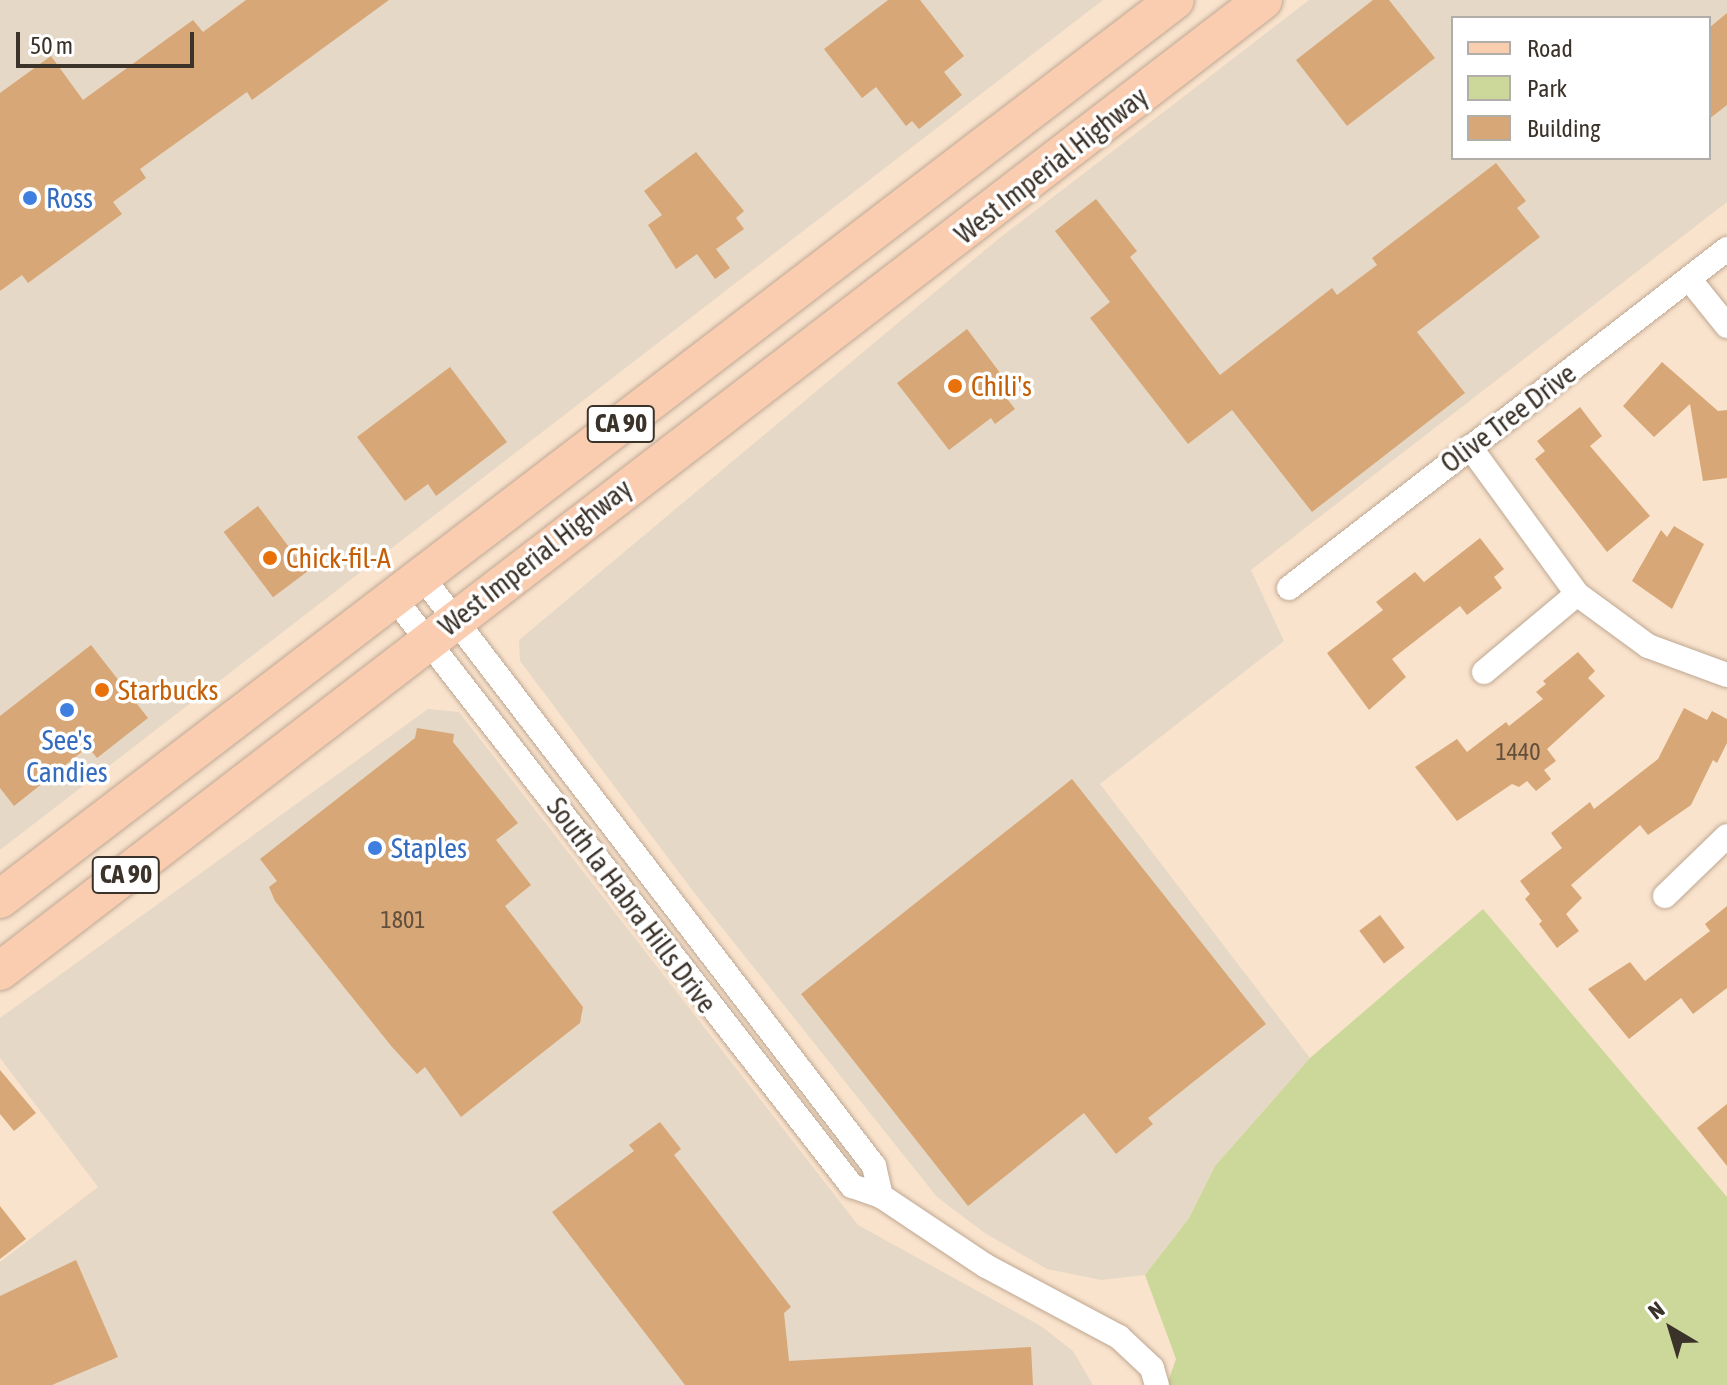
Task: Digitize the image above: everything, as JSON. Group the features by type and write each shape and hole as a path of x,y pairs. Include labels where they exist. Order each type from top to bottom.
{"main road":[{"name":"West Imperial Highway","path":"0,899 1175,0"},
{"name":"West Imperial Highway","path":"0,971 747,393 952,243 1263,0"},
{"path":"952,243 945,226 950,200 1062,112 1064,85"}],"street":[{"name":"Olive Tree Drive","path":"1289,588 1727,249"},
{"path":"1690,280 1727,326"},
{"path":"1470,447 1577,594 1648,646 1727,675"},
{"name":"South la Habra Hills Drive","path":"409,588 824,1155 852,1186 881,1196 986,1266 1119,1337 1152,1368 1157,1385"},
{"name":"South la Habra Hills Drive","path":"409,588 874,1166 881,1196"},
{"path":"1484,672 1577,594"},
{"path":"1665,896 1727,836"}],"shaded area":[{"path":"0,0 1103,0 0,850"},
{"path":"1309,0 1727,0 1727,202 1251,570 1284,641 1100,784 1310,1058 1215,1166 1189,1218 1145,1275 1101,1280 1047,1269 986,1234 937,1197 696,895 520,661 519,640 997,240"},
{"path":"428,709 459,712 858,1225 1041,1326 1073,1351 1093,1385 0,1385 0,1262 98,1187 0,1058 0,1018"}],"green space":[{"path":"1483,909 1727,1197 1727,1385 1150,1385 1168,1382 1176,1359 1145,1275 1189,1218 1215,1166 1310,1058"}],"building":[{"path":"246,0 389,0 252,100 247,92 140,169 146,178 113,202 122,214 28,283 22,275 0,291 0,93 51,56 83,100 193,20 203,32"},
{"path":"888,0 920,0 964,56 944,72 962,95 919,129 912,121 906,126 876,87 862,98 824,49"},
{"path":"1373,0 1389,0 1435,58 1347,126 1296,60"},
{"path":"1727,13 1727,105 1711,117 1711,26"},
{"path":"696,152 744,211 736,218 744,229 716,249 730,268 715,279 697,254 676,269 648,225 662,215 644,191"},
{"path":"1496,163 1526,201 1517,208 1540,237 1417,332 1465,393 1312,512 1232,410 1188,444 1090,318 1110,302 1055,231 1096,199 1137,251 1130,257 1220,375 1332,288 1337,295 1377,265 1372,258"},
{"name":"Chili's","path":"967,329 1013,390 1005,396 1015,409 995,424 991,418 949,450 897,383"},
{"path":"1662,362 1718,411 1727,410 1727,478 1703,481 1690,404 1654,437 1623,406"},
{"path":"450,367 507,442 436,496 428,484 405,501 357,437"},
{"path":"1580,407 1602,436 1590,446 1650,516 1607,552 1535,459 1545,451 1537,441"},
{"name":"Chick-fil-A","path":"258,506 307,571 273,597 224,532"},
{"path":"1674,526 1704,544 1672,609 1632,581 1661,530 1667,537"},
{"path":"1480,538 1504,569 1494,577 1502,588 1467,615 1460,606 1392,659 1406,677 1369,710 1327,653 1383,610 1376,602 1415,572 1424,582"},
{"path":"91,645 148,718 97,758 88,747 14,806 0,788 0,716"},
{"path":"1578,652 1595,671 1588,678 1605,696 1547,749 1556,761 1544,770 1551,779 1536,791 1527,781 1519,787 1512,784 1457,821 1415,767 1457,739 1467,752 1506,722 1509,726 1543,699 1536,692 1546,684 1543,681"},
{"path":"1684,708 1707,720 1712,711 1727,719 1727,743 1717,763 1713,760 1691,805 1648,835 1640,825 1571,885 1582,898 1566,914 1579,931 1557,948 1525,899 1530,894 1520,881 1562,848 1551,833 1590,802 1594,809 1658,759"},
{"path":"417,728 454,734 453,742 518,823 496,840 531,885 505,906 583,1007 580,1023 461,1117 425,1067 417,1074 392,1047 275,901 269,887 277,881 260,859 415,738"},
{"path":"1072,779 1266,1024 1148,1118 1153,1124 1116,1154 1084,1113 968,1206 801,994"},
{"path":"1727,906 1727,988 1693,1014 1681,998 1629,1039 1588,989 1630,962 1645,981 1710,931 1705,924"},
{"path":"1380,915 1405,948 1384,963 1359,931"},
{"path":"0,1070 36,1113 14,1131 0,1114"},
{"path":"1727,1104 1727,1166 1697,1128"},
{"path":"660,1122 681,1149 674,1155 791,1307 784,1313 789,1361 1031,1347 1033,1385 685,1385 552,1212 634,1151 629,1145"},
{"path":"0,1206 26,1239 0,1259"},
{"path":"76,1260 118,1357 52,1385 0,1385 0,1296"}],"place":[{"name":"Ross","path":"30,198"},
{"name":"Chili's","path":"955,386"},
{"name":"Chick-fil-A","path":"270,558"},
{"name":"Starbucks","path":"102,690"},
{"name":"See's Candies","path":"67,710"},
{"name":"Staples","path":"375,848"}]}
